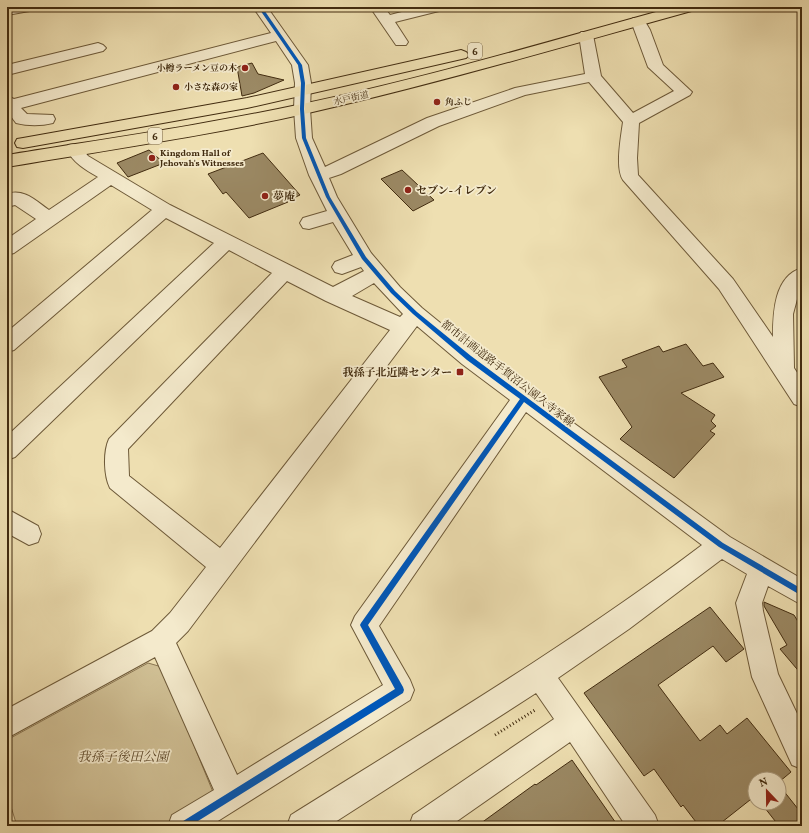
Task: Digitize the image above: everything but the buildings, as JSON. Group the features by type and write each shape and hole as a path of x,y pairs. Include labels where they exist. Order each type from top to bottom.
{"highway":[{"name":"水戸街道","path":"7,161 182,132 302,100 422,65 646,7"},
{"name":"水戸街道","path":"7,146 247,104 302,100 435,77 690,7"}],"street":[{"path":"7,11 30,7"},
{"name":"都市計画道路手賀沼公園久寺家線","path":"260,7 281,35 300,65 304,138 318,175 337,214 369,265 409,320 523,399 722,545 761,570 802,593"},
{"path":"377,7 402,42"},
{"path":"387,20 438,7"},
{"path":"631,121 684,92 656,67 643,30 638,21"},
{"path":"47,119 22,119 10,103 281,35"},
{"path":"586,35 593,77 631,121 628,158 629,176 726,284 802,398"},
{"path":"7,70 98,48"},
{"path":"318,175 334,170 433,122 521,91 593,77"},
{"path":"7,724 161,640 179,622 221,564 409,320 333,296 284,272 164,209 82,160 74,150"},
{"path":"7,248 110,177"},
{"path":"7,201 17,197 49,219"},
{"path":"7,344 164,209"},
{"path":"308,223 337,214"},
{"path":"7,450 227,241"},
{"path":"342,266 369,265"},
{"path":"333,296 357,285 369,265"},
{"path":"221,564 118,481 117,446 284,272"},
{"path":"784,369 783,314 791,285 802,275"},
{"path":"183,826 400,690 364,625 523,399"},
{"path":"7,520 28,534"},
{"path":"310,821 540,675 690,570 722,545"},
{"path":"761,570 749,603 750,612 765,677 802,754"},
{"path":"161,640 232,796"},
{"path":"540,675 644,826"},
{"path":"424,826 573,723"}],"green space":[{"name":"我孫子後田公園","path":"148,663 162,667 215,797 167,826 17,826 7,794 7,740"}],"cycle path":[{"path":"260,7 300,65 303,83 302,109 304,138 328,197 364,258 393,292 415,313 469,358 721,545 802,593"},
{"path":"183,826 400,690 364,625 523,399"}],"place":[{"name":"小樽ラーメン豆の木","path":"245,68"},
{"name":"小さな森の家","path":"176,87"},
{"name":"角ふじ","path":"437,102"},
{"name":"Kingdom Hall of Jehovah's Witnesses","path":"152,158"},
{"name":"セブン-イレブン","path":"408,190"},
{"name":"夢庵","path":"265,196"},
{"name":"我孫子北近隣センター","path":"460,372"}]}
